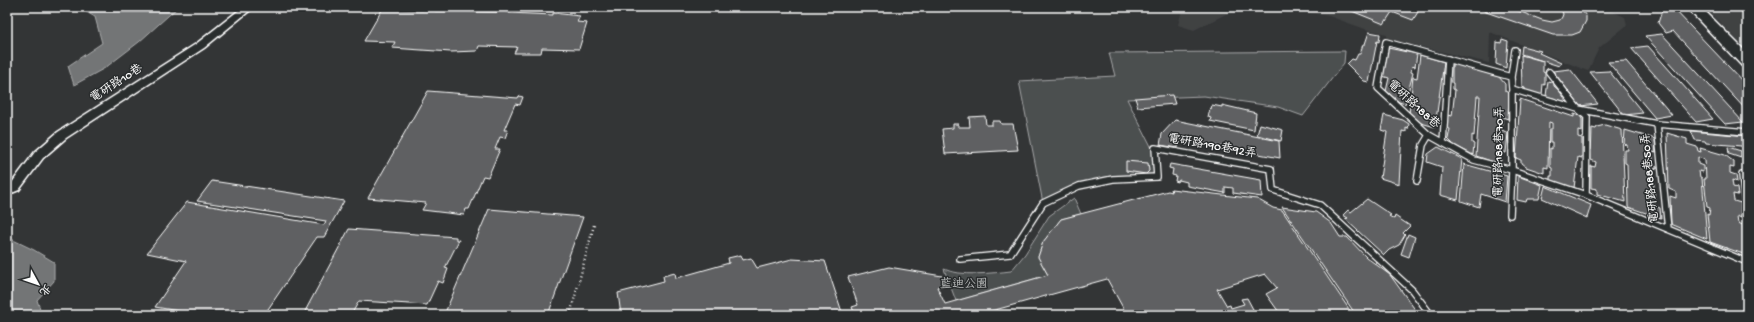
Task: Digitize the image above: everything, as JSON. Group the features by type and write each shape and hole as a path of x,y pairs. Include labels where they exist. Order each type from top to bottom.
{"street":[{"name":"電研路10巷","path":"7,191 15,187 39,155 62,135 200,46 249,7"},
{"path":"1693,7 1747,62"},
{"path":"1700,7 1747,55"}],"lane":[{"name":"電研路188巷","path":"1511,77 1386,42 1378,88 1429,135 1474,160 1512,170 1586,195 1747,262"},
{"path":"1515,50 1511,77 1512,89 1578,109 1656,124 1747,132"},
{"path":"1442,143 1448,59"},
{"path":"1549,72 1578,109 1587,117 1586,195"},
{"name":"電研路188巷70弄","path":"1510,215 1512,170 1512,89"},
{"name":"電研路188巷50弄","path":"1656,124 1668,229"},
{"path":"1417,181 1423,145 1429,135"},
{"name":"電研路190巷92弄","path":"960,259 1010,254 1043,203 1079,186 1113,179 1156,177 1155,148 1271,168 1274,190 1320,205 1412,290 1431,315"},
{"path":"1747,176 1742,175 1747,220"}],"path":[{"path":"1737,7 1743,10 1747,16"},
{"path":"570,315 594,225"}],"shaded area":[{"path":"78,7 178,7 139,42 105,68 74,85 68,66 102,43 95,17"},
{"path":"1183,7 1602,7 1625,17 1627,25 1599,48 1588,71 1490,32 1489,63 1387,39 1387,34 1368,30 1329,16 1278,8 1226,14 1194,30 1178,25"},
{"path":"1705,7 1747,7 1747,51"},
{"path":"7,237 34,250 54,262 54,281 37,300 42,315 7,315"}],"green space":[{"path":"1345,51 1344,63 1303,116 1278,107 1204,96 1127,99 1157,158 1157,177 1113,179 1079,186 1043,203 1019,81 1115,76 1109,53"},
{"name":"藍迪公園","path":"1074,198 1081,214 1061,219 1043,242 1038,257 1048,275 956,301 944,269 968,274 1011,271 1025,254 1049,216"}],"building":[{"path":"1342,7 1421,7 1413,20 1392,12 1384,24"},
{"path":"1478,7 1508,7 1542,20 1552,22 1560,20 1562,17 1563,14 1560,7 1579,7 1586,16 1586,21 1580,32 1572,35 1553,35 1486,12"},
{"path":"1663,7 1672,7 1747,86 1747,111 1673,31 1666,33 1658,23"},
{"path":"383,8 423,10 435,9 435,11 499,11 510,12 509,13 553,15 553,13 580,16 577,22 587,23 579,49 542,48 541,53 514,53 517,47 479,46 477,51 451,52 392,48 395,42 364,41"},
{"path":"1369,32 1380,34 1379,42 1377,41 1369,82 1364,81 1347,64 1352,59 1355,60 1358,54 1360,54"},
{"path":"1662,34 1743,122 1725,124 1645,36"},
{"path":"1502,39 1508,41 1506,68 1496,64 1497,42 1501,43"},
{"path":"1522,46 1541,51 1539,53 1561,63 1559,66 1521,54"},
{"path":"1648,46 1713,119 1696,122 1631,48"},
{"path":"1388,48 1417,54 1415,67 1412,66 1411,72 1413,73 1405,104 1399,102 1386,91 1389,78 1382,76"},
{"path":"1420,55 1444,62 1435,127 1421,123 1409,114 1413,77 1417,78"},
{"path":"1521,55 1543,61 1545,85 1543,84 1542,95 1525,90 1525,88 1522,87"},
{"path":"1626,61 1672,115 1655,118 1608,62"},
{"path":"1452,63 1499,77 1505,84 1505,91 1509,93 1508,119 1502,117 1502,130 1508,133 1506,153 1502,152 1501,161 1497,160 1497,163 1476,156 1480,96 1477,96 1474,136 1472,135 1472,143 1474,144 1473,155 1454,145 1448,139 1450,129 1446,128 1447,115 1452,116 1455,90 1453,89 1452,83"},
{"path":"1570,69 1598,104 1580,106 1553,71"},
{"path":"1609,71 1643,113 1624,115 1590,72"},
{"path":"1548,81 1554,83 1554,86 1563,94 1567,102 1546,96"},
{"path":"428,91 518,98 519,96 523,97 520,105 515,104 504,130 508,130 505,138 500,137 495,149 500,149 488,177 483,176 469,209 466,209 464,215 422,210 426,203 368,198"},
{"path":"1172,95 1175,104 1138,107 1135,98"},
{"path":"1520,99 1574,117 1574,114 1580,116 1582,119 1582,132 1578,131 1578,137 1582,138 1582,158 1578,157 1574,188 1550,180 1550,176 1552,176 1552,168 1550,167 1550,148 1552,149 1552,142 1550,142 1550,129 1552,129 1552,123 1549,122 1548,168 1544,167 1544,173 1526,167 1521,163 1521,160 1516,158"},
{"path":"1212,105 1222,107 1222,105 1256,113 1254,130 1210,121 1211,118 1208,117"},
{"path":"1384,115 1403,120 1409,124 1408,129 1406,128 1406,132 1402,131 1399,184 1380,178 1387,132 1381,130"},
{"path":"985,116 986,125 992,125 992,121 1000,121 1001,124 1013,124 1018,150 945,154 942,129 953,128 953,124 958,124 958,127 970,127 969,117"},
{"path":"1175,120 1279,141 1280,158 1179,139 1178,148 1160,145 1162,134"},
{"path":"1260,124 1283,130 1281,141 1257,135"},
{"path":"1605,125 1622,130 1625,202 1597,194 1597,189 1591,188 1591,166 1595,167 1596,162 1591,160 1592,128 1596,129 1597,127"},
{"path":"1625,130 1655,139 1656,153 1653,152 1653,165 1657,167 1657,169 1653,168 1655,206 1660,208 1661,218 1628,207 1627,164 1625,163 1625,150 1628,150 1627,145 1624,144"},
{"path":"1691,131 1747,136 1747,149 1741,146 1706,143 1705,141 1695,140"},
{"path":"1667,133 1687,139 1687,144 1697,147 1698,151 1701,152 1700,148 1725,155 1734,162 1734,168 1730,167 1730,173 1736,175 1737,182 1732,180 1733,187 1737,188 1738,195 1733,194 1734,201 1741,203 1741,218 1737,216 1738,223 1743,225 1746,255 1710,242 1707,214 1709,215 1710,208 1707,207 1704,179 1706,179 1705,160 1698,157 1698,164 1703,166 1703,172 1699,171 1700,177 1702,178 1707,239 1671,224 1670,196 1676,198 1676,192 1669,189"},
{"path":"1438,147 1462,159 1458,200 1440,195 1442,167 1427,162 1428,154"},
{"path":"1728,147 1741,151 1741,158 1729,154"},
{"path":"1126,161 1148,163 1149,171 1146,174 1126,171"},
{"path":"1170,164 1261,180 1262,197 1233,193 1233,188 1225,187 1225,193 1187,186 1187,182 1179,180 1178,182 1175,181 1176,176 1172,175 1173,169 1169,168"},
{"path":"1464,164 1507,176 1505,202 1481,194 1479,207 1461,201"},
{"path":"1518,176 1542,185 1539,199 1527,199 1526,202 1517,200"},
{"path":"212,181 344,201 324,237 317,237 264,315 202,315 155,307 186,261 147,253 187,202 324,225 326,221 197,201"},
{"path":"1545,186 1591,205 1587,218 1542,198"},
{"path":"1171,189 1257,199 1273,208 1282,210 1353,315 1281,315 1266,294 1277,288 1265,274 1217,289 1227,306 1230,305 1231,308 1244,304 1241,299 1247,298 1254,311 1243,315 1127,315 1107,279 977,315 855,315 852,307 858,305 848,277 889,267 942,276 945,285 937,287 945,304 1048,275 1038,257 1043,242 1061,219 1168,191 1172,192"},
{"path":"1367,199 1391,215 1389,216 1394,219 1395,216 1410,226 1403,233 1405,235 1399,245 1389,250 1384,255 1345,219 1348,218 1343,215 1348,210 1351,212"},
{"path":"1282,207 1316,212 1331,223 1340,237 1347,237 1366,257 1390,275 1419,315 1356,315"},
{"path":"489,209 583,217 548,315 444,315"},
{"path":"349,229 456,237 456,240 459,240 445,268 448,269 443,283 438,281 427,305 359,301 351,315 303,315"},
{"path":"1408,234 1415,237 1409,257 1401,254"},
{"path":"741,255 743,260 751,258 757,268 792,259 825,261 843,315 621,315 618,293 664,281 663,276 675,273 676,278 729,263 728,258"}]}
